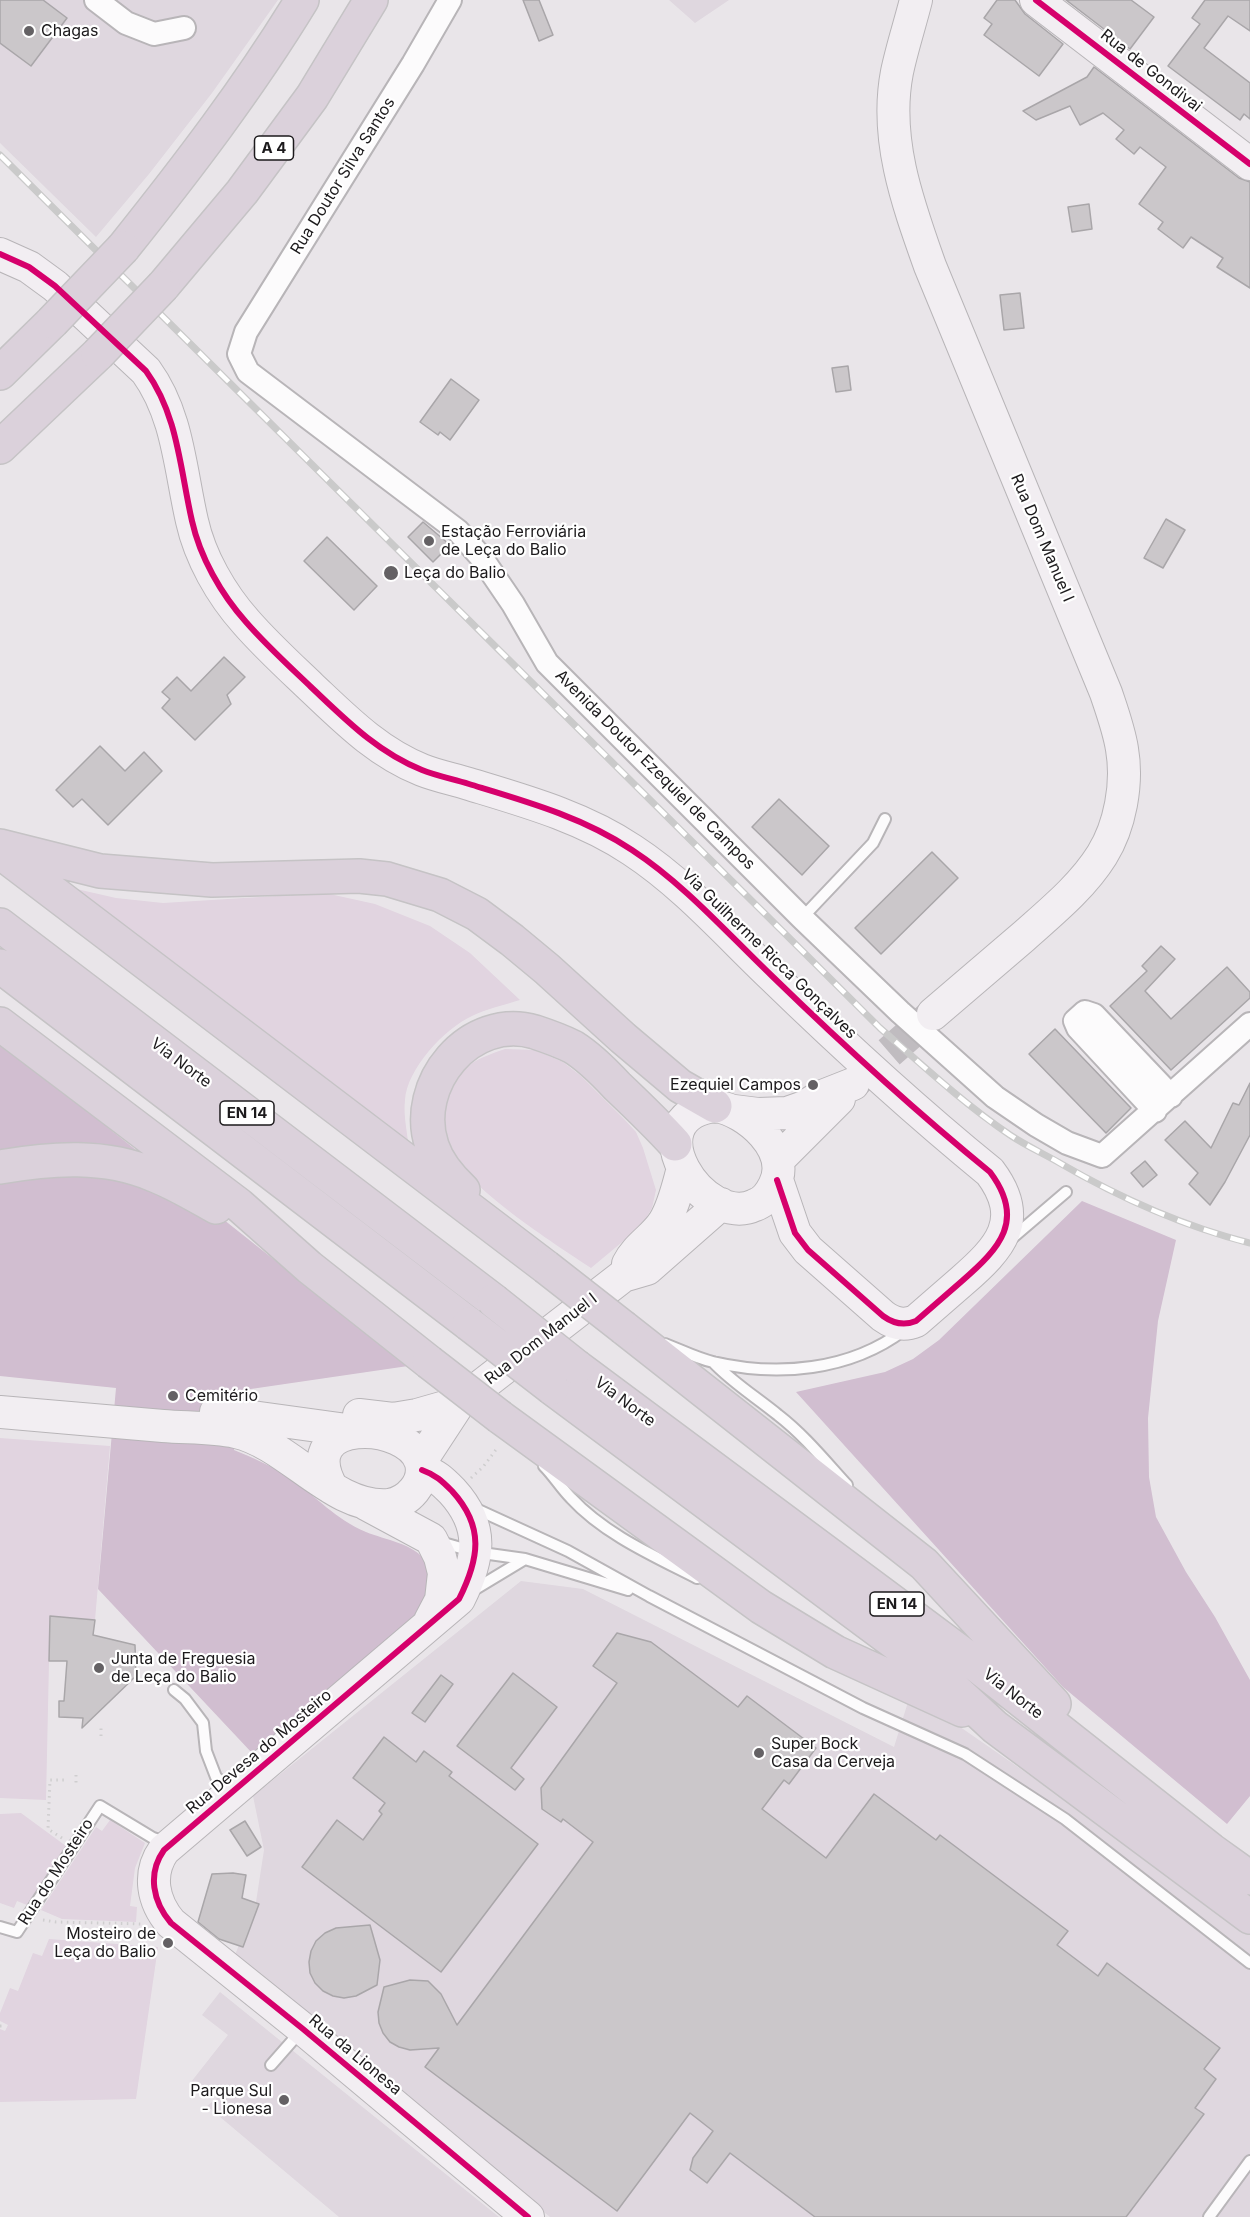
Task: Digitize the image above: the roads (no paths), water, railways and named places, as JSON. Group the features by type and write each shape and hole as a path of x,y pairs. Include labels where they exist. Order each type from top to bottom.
{"highway":[{"path":"0,374 123,248 181,176 234,103 302,0"},
{"name":"A 4","path":"0,447 98,354 163,286 242,192 312,97 371,0"},
{"path":"0,846 100,871 212,880 359,876 387,879 423,888 477,914 547,969 680,1086 724,1108"},
{"path":"0,852 546,1267 924,1564 1048,1699 1134,1767 1211,1850"},
{"name":"Via Norte","path":"0,925 577,1366 960,1652 1211,1850 1250,1878"},
{"name":"Via Norte","path":"0,966 552,1388 942,1677 995,1727 1250,1917"},
{"path":"0,1023 239,1205 309,1267 505,1424 761,1607 835,1652 995,1727"},
{"path":"546,1267 527,1245 451,1179 431,1144 428,1117 433,1092 440,1072 456,1051 490,1031 509,1029 532,1031 573,1047 596,1065 656,1123 679,1156"},
{"path":"0,1167 38,1160 67,1159 109,1162 156,1175 230,1214 309,1267"}],"main road":[{"name":"Rua Dom Manuel I","path":"916,0 897,73 894,112 896,153 910,208 930,266 1106,693 1123,751 1122,798 1117,820 1103,854 1093,868 1043,919 933,1014"},
{"name":"Rua de Gondivai","path":"1036,0 1250,164"},
{"name":"Via Guilherme Ricca Gonçalves","path":"0,254 29,267 55,286 146,371 166,405 177,441 199,543 227,599 279,657 348,723 391,755 423,770 575,819 632,849 667,876 852,1052 990,1172 1006,1204 1006,1219 1000,1242 987,1259 916,1321"},
{"path":"734,1206 764,1200 778,1170 853,1084 787,1113 759,1114 724,1108 698,1110 679,1128 679,1156 702,1191 734,1206 795,1233"},
{"path":"724,1108 746,1118 761,1132 775,1152 795,1233 808,1250 891,1322 908,1324 916,1321"},
{"name":"Rua Dom Manuel I","path":"623,1276 634,1253 664,1223 671,1210 679,1156"},
{"name":"Rua Dom Manuel I","path":"367,1432 427,1422 623,1276 647,1269 734,1206"},
{"path":"0,1392 191,1408 367,1432 402,1440 412,1448 421,1465 438,1476 460,1499 474,1527 475,1552 471,1574 459,1599"},
{"path":"191,1408 239,1403 393,1419 451,1405"},
{"name":"Rua Dom Manuel I","path":"421,1465 451,1405"},
{"path":"0,1412 236,1432 275,1449 332,1488 350,1498 366,1503 431,1539 440,1557 444,1573 441,1600 426,1628"},
{"path":"332,1488 322,1464 324,1453 341,1435 367,1432"},
{"path":"366,1503 390,1504 403,1500 413,1493 420,1483 421,1465"},
{"name":"Rua Devesa do Mosteiro","path":"165,1915 157,1899 153,1876 159,1857 172,1843 459,1599"},
{"name":"Rua da Lionesa","path":"165,1915 171,1923 303,2029 528,2217"}],"street":[{"path":"96,0 126,23 154,34 184,28"},
{"name":"Rua Doutor Silva Santos","path":"239,354 246,332 413,64 450,0"},
{"name":"Avenida Doutor Ezequiel de Campos","path":"239,354 248,372 458,531 481,557 513,604 547,663 802,918 907,1019 995,1097 1036,1125 1067,1143 1102,1156 1250,1024"}],"lane":[{"path":"802,918 873,843 885,819"},
{"path":"987,1259 1066,1192"},
{"path":"624,1328 713,1362 768,1370 791,1370 841,1361 867,1353 890,1341 916,1321"},
{"path":"713,1362 727,1376 779,1415 805,1438 851,1490"},
{"path":"505,1424 571,1499 593,1518 657,1558 802,1632"},
{"path":"460,1499 568,1551 863,1708 965,1754 1065,1819 1250,1963"},
{"path":"867,1505 924,1564"},
{"path":"431,1539 475,1552 525,1559 649,1596"},
{"path":"459,1599 525,1559"},
{"path":"174,1690 185,1699 202,1723 206,1750 216,1777 232,1793"},
{"name":"Rua do Mosteiro","path":"0,1927 17,1932 100,1806 153,1838 172,1843"},
{"path":"271,2065 303,2029"},
{"path":"1209,2217 1250,2161"}],"tunnel":[{"path":"853,1084 933,1014"}],"railway":[{"path":"0,155 880,1028 927,1070 1010,1135 1081,1175 1127,1199 1175,1219 1250,1243"}],"place":[{"name":"Chagas","path":"29,31"},
{"name":"Estação Ferroviária de Leça do Balio","path":"429,541"},
{"name":"Leça do Balio","path":"391,573"},
{"name":"Ezequiel Campos","path":"813,1085"},
{"name":"Cemitério","path":"173,1396"},
{"name":"Junta de Freguesia de Leça do Balio","path":"99,1668"},
{"name":"Super Bock Casa da Cerveja","path":"759,1753"},
{"name":"Mosteiro de Leça do Balio","path":"168,1943"},
{"name":"Parque Sul - Lionesa","path":"284,2100"}]}
